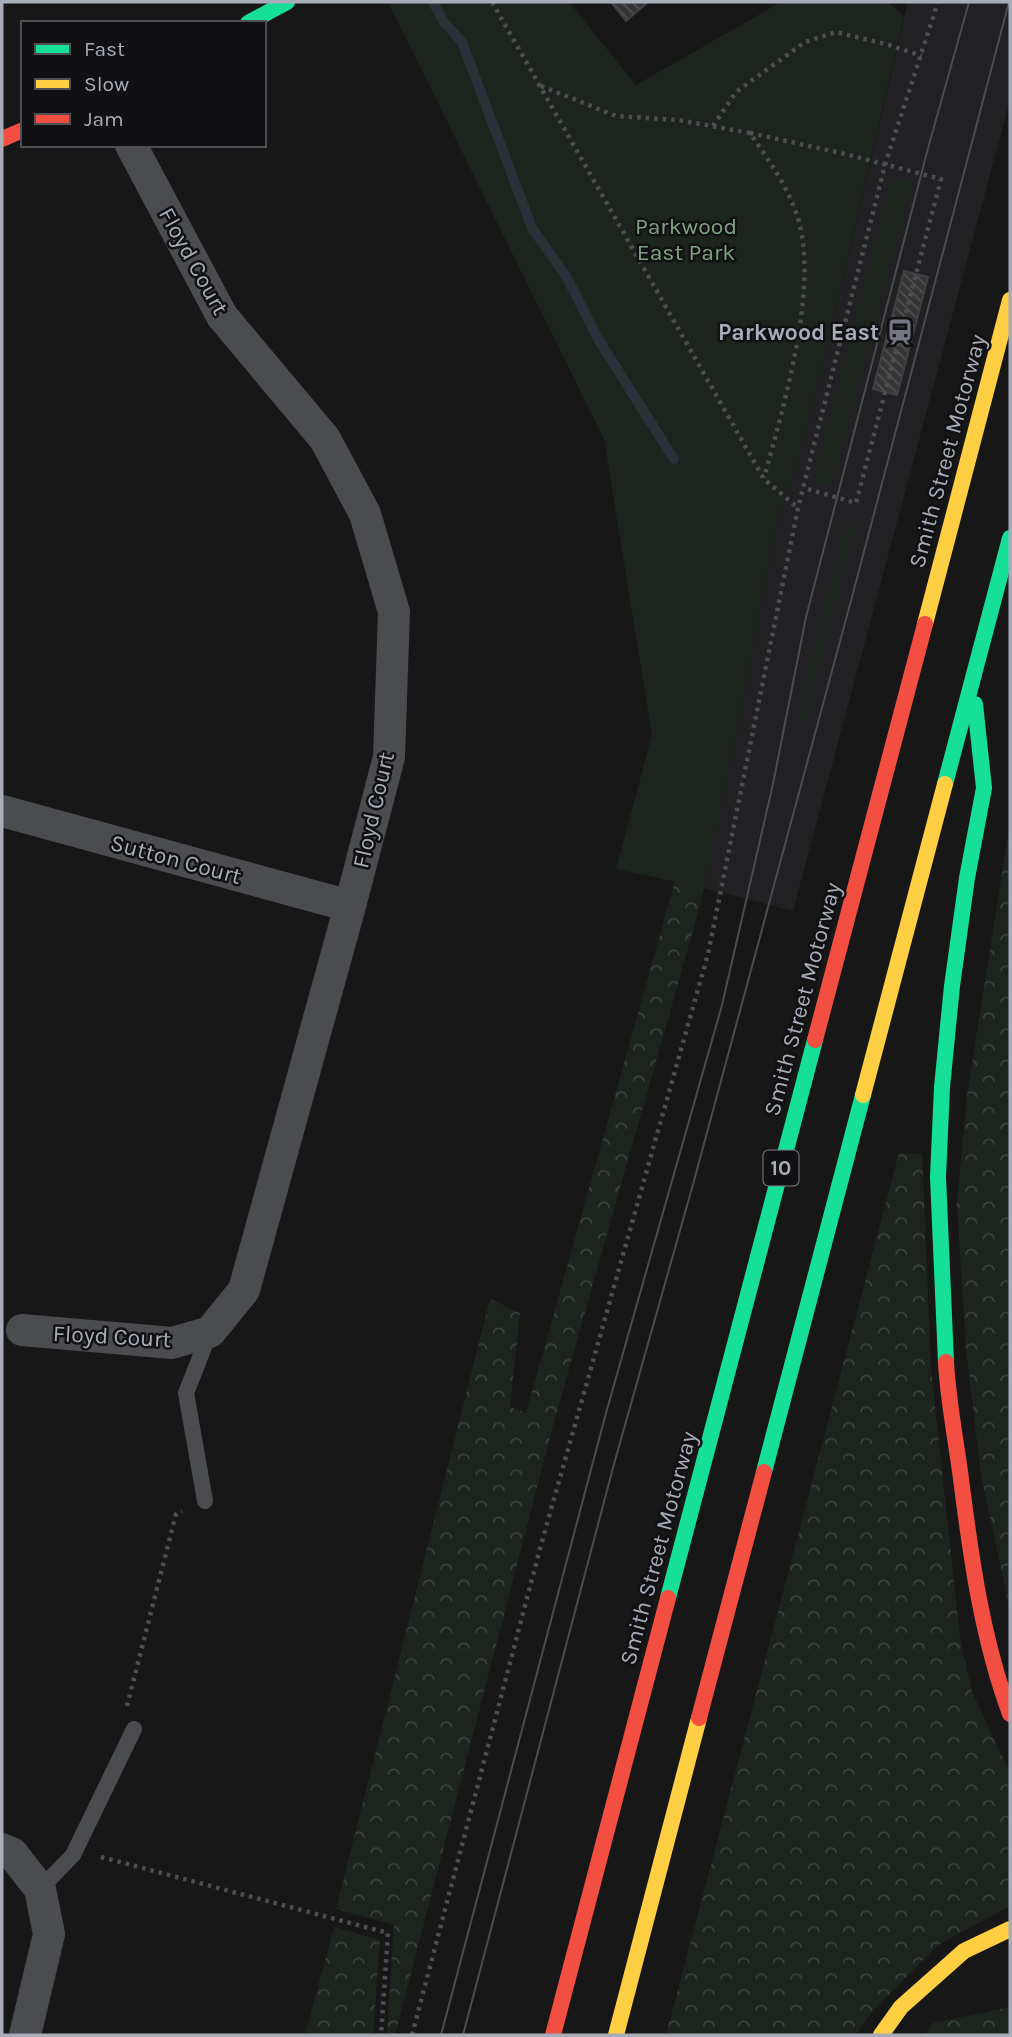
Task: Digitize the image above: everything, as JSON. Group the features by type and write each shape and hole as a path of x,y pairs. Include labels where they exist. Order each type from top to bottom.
{"main road":[{"path":"252,21 287,2"},
{"path":"2,139 21,131"},
{"name":"Smith Street Motorway","path":"553,2035 1010,300"},
{"path":"616,2035 1010,538"},
{"path":"973,681 984,788 967,878 942,1087 938,1177 941,1273 947,1377 969,1540 984,1626 998,1681 1010,1714"},
{"path":"881,2035 901,2007 964,1951 1010,1929"}],"street":[{"name":"Floyd Court","path":"22,1330 172,1343 210,1332 244,1290 389,757 394,612 365,514 325,439 222,316 132,147"},
{"name":"Sutton Court","path":"2,811 350,906"},
{"path":"2,1849 12,1853 40,1889 49,1934 25,2035"}],"lane":[{"path":"205,1501 186,1393 210,1332"},
{"path":"40,1889 73,1855 134,1729"}],"path":[{"path":"492,2 764,479 798,508"},
{"path":"412,2035 544,1532 708,954 798,508 885,165 938,2"},
{"path":"713,127 736,92 805,41 836,33 922,56"},
{"path":"541,86 616,116 678,120 841,153 941,179 856,503 804,488"},
{"path":"750,134 788,193 799,223 804,267 802,308 783,408 764,479"},
{"path":"134,1729 126,1710 176,1514 205,1501"},
{"path":"73,1855 97,1856 388,1933 381,2035"}],"shaded area":[{"path":"908,2 1010,2 1010,100 793,911 704,888 777,520 796,468 827,347"}],"green space":[{"name":"Parkwood East Park","path":"388,2 569,2 636,85 781,2 888,2 904,16 827,347 796,468 777,520 704,888 616,869 652,735 604,439"},
{"path":"892,177 912,182 831,486 813,482"},
{"path":"846,522 855,524 806,715 799,721 814,646"},
{"path":"702,785 720,813 699,909 554,1422 395,2035 387,2035 394,1925 336,1909 490,1299 520,1313 510,1407 526,1413"},
{"path":"1010,823 1010,1611 981,1475 966,1349 957,1203 967,1096"},
{"path":"899,1153 922,1154 931,1369 960,1638 972,1692 1010,1773 1010,1906 938,1945 871,2013 856,2035 666,2035"},
{"path":"334,1927 380,1940 373,2035 305,2035"},
{"path":"1010,2007 1010,2035 924,2035 933,2023"}],"building":[{"path":"611,2 648,2 626,21"},
{"path":"904,271 928,277 897,395 873,389"}],"waterway":[{"path":"433,2 443,21 462,42 532,228 566,276 598,339 674,459"}],"tram line":[{"path":"441,2035 606,1413 722,1005 773,784 806,617 927,152 969,2"},
{"path":"463,2035 614,1464 692,1188 852,597 1009,2"}],"traffic: fast":[{"path":"252,21 287,2"},
{"path":"945,784 1010,538"},
{"path":"946,1362 938,1177 942,1087 952,986 967,878 984,788 975,704"},
{"path":"668,1598 815,1040"},
{"path":"764,1472 863,1095"}],"traffic: slow":[{"path":"925,624 1010,300"},
{"path":"863,1095 945,784"},
{"path":"616,2035 699,1718"},
{"path":"881,2035 901,2007 964,1951 1010,1929"}],"traffic: jam":[{"path":"2,139 21,131"},
{"path":"815,1040 925,624"},
{"path":"946,1362 950,1406 979,1598 992,1656 1010,1714"},
{"path":"699,1718 764,1472"},
{"path":"553,2035 668,1598"}],"place":[{"name":"Parkwood East","path":"900,332"}]}
